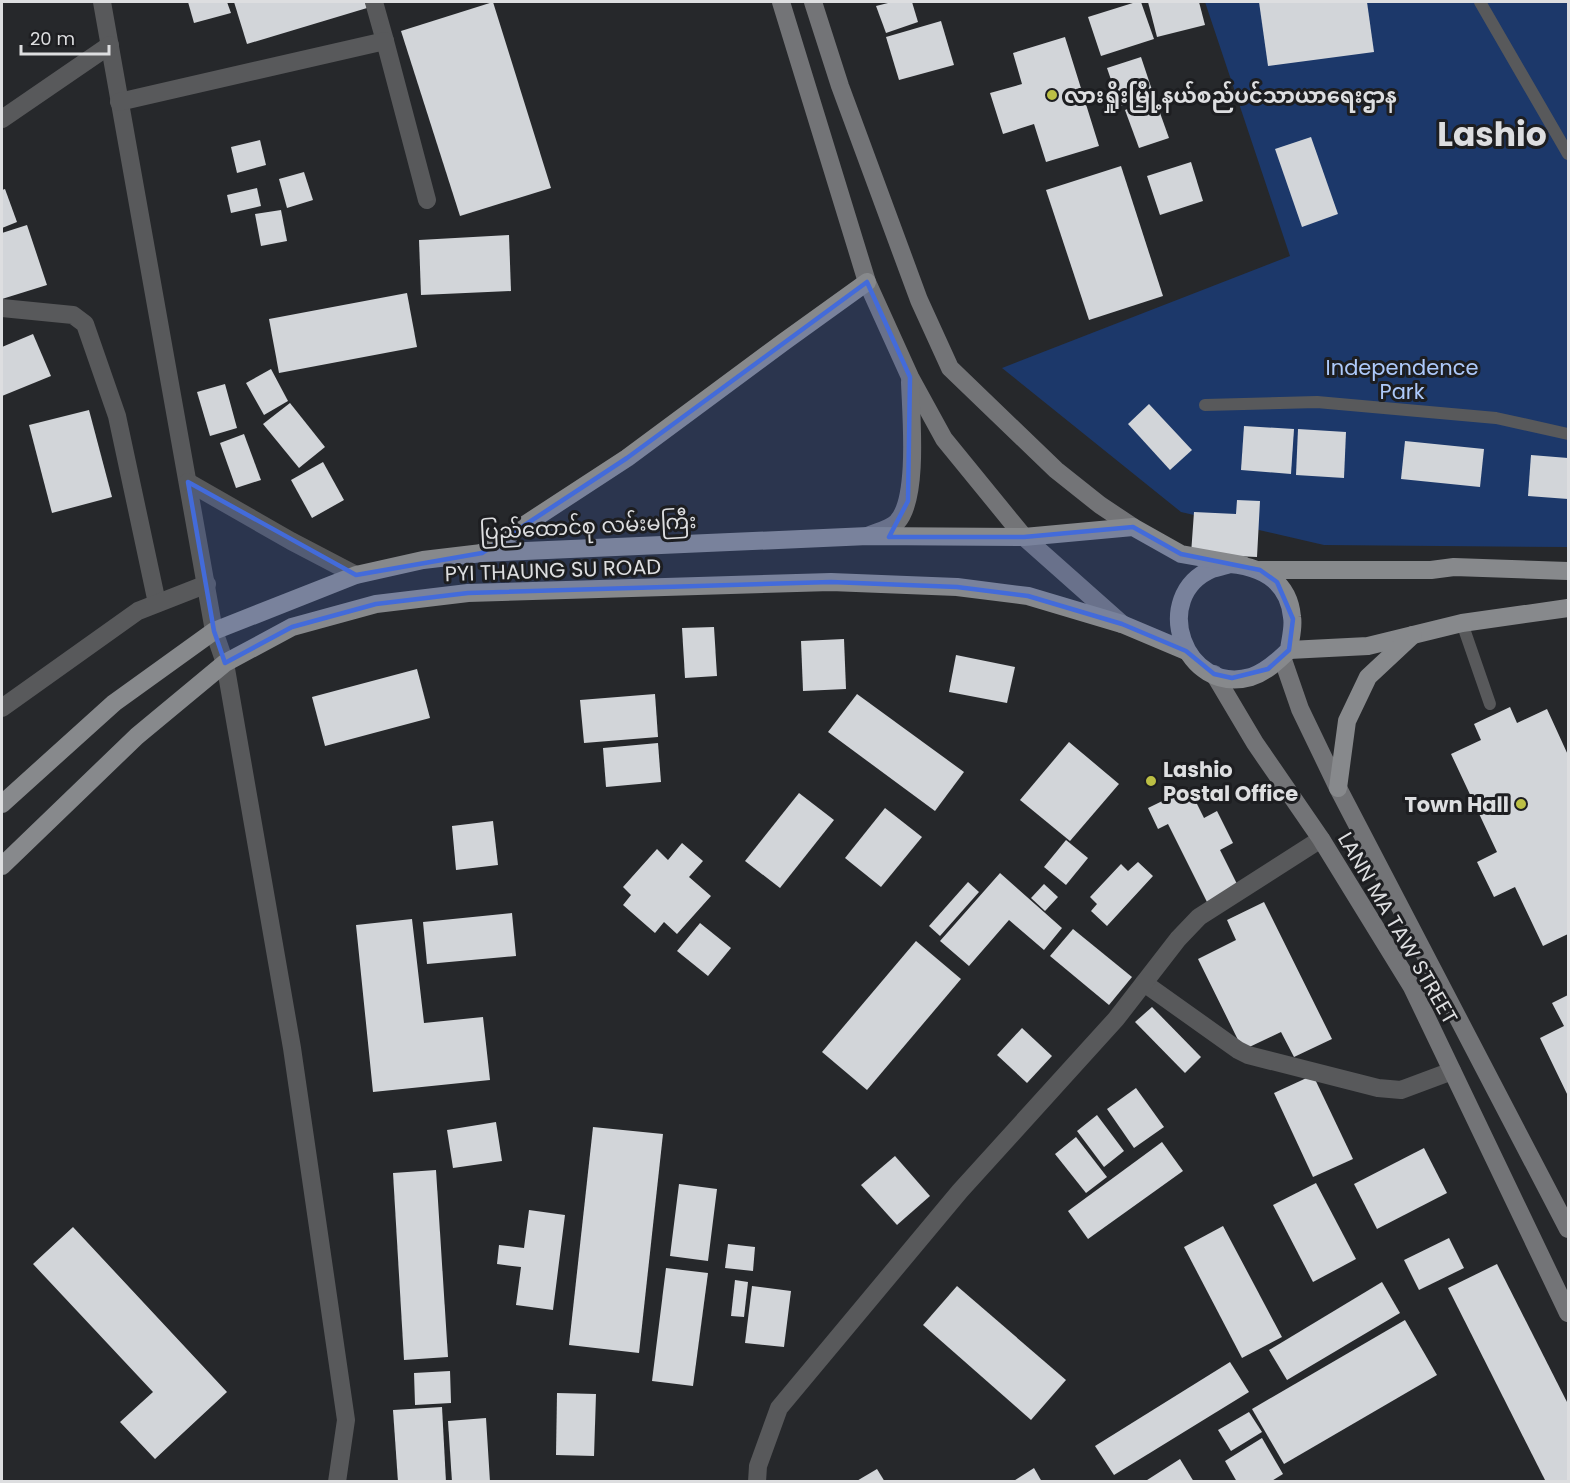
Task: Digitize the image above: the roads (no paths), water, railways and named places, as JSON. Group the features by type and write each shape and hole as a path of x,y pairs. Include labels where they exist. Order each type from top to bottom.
{"main road":[{"path":"781,2 867,282 910,377 944,439 1024,537 1122,624"},
{"path":"813,2 840,86 919,300 950,368 1056,470 1100,505 1181,554 1252,568 1277,582 1288,599 1293,619 1285,654 1268,669 1251,677 1232,678 1214,674 1198,665 1186,651 1180,633 1179,614 1184,596 1196,580 1212,569 1230,564 1252,568 1431,570 1454,567 1569,571"},
{"path":"482,553 627,458 867,282"},
{"path":"868,536 897,522 908,501 912,463 910,377"},
{"name":"ပြည်ထောင်စု လမ်းမကြီး","path":"2,804 114,703 214,631 356,575 423,560 482,553 868,536 1024,537 1133,527"},
{"name":"PYI THAUNG SU ROAD","path":"2,866 137,736 225,663 292,627 376,604 468,594 831,582 957,587 1029,596 1122,624 1186,651"},
{"path":"1285,654 1368,646 1462,622 1569,608"},
{"path":"1338,788 1347,721 1368,677 1414,634"},
{"name":"LANN MA TAW STREET","path":"1285,654 1300,709 1338,788 1569,1229"},
{"name":"LANN MA TAW STREET","path":"1214,674 1255,743 1321,839 1412,987 1569,1313"}],"street":[{"path":"102,2 214,631 225,663 292,1048 346,1420 337,1482"},
{"path":"374,2 427,200"},
{"path":"119,102 385,41"},
{"path":"2,119 110,45"},
{"path":"2,308 73,315 85,324 117,416 158,603"},
{"path":"188,482 356,575"},
{"path":"2,708 138,611 207,584"},
{"path":"757,1482 758,1466 779,1408 960,1191 1116,1019 1178,939 1199,917 1321,839"},
{"path":"1144,983 1248,1055 1378,1088 1401,1090 1452,1071"}],"lane":[{"path":"1480,2 1569,154"},
{"path":"1205,405 1317,402 1496,418 1569,434"},
{"path":"1462,622 1491,704"}],"place":[{"name":"လားရှိုးမြို့နယ်စည်ပင်သာယာရေးဌာန","path":"1052,95"},
{"name":"Lashio Postal Office","path":"1151,781"},
{"name":"Town Hall","path":"1521,804"}],"district":[{"name":"Lashio","path":"1492,134"}],"park label":[{"name":"Independence Park","path":"1402,379"}]}
